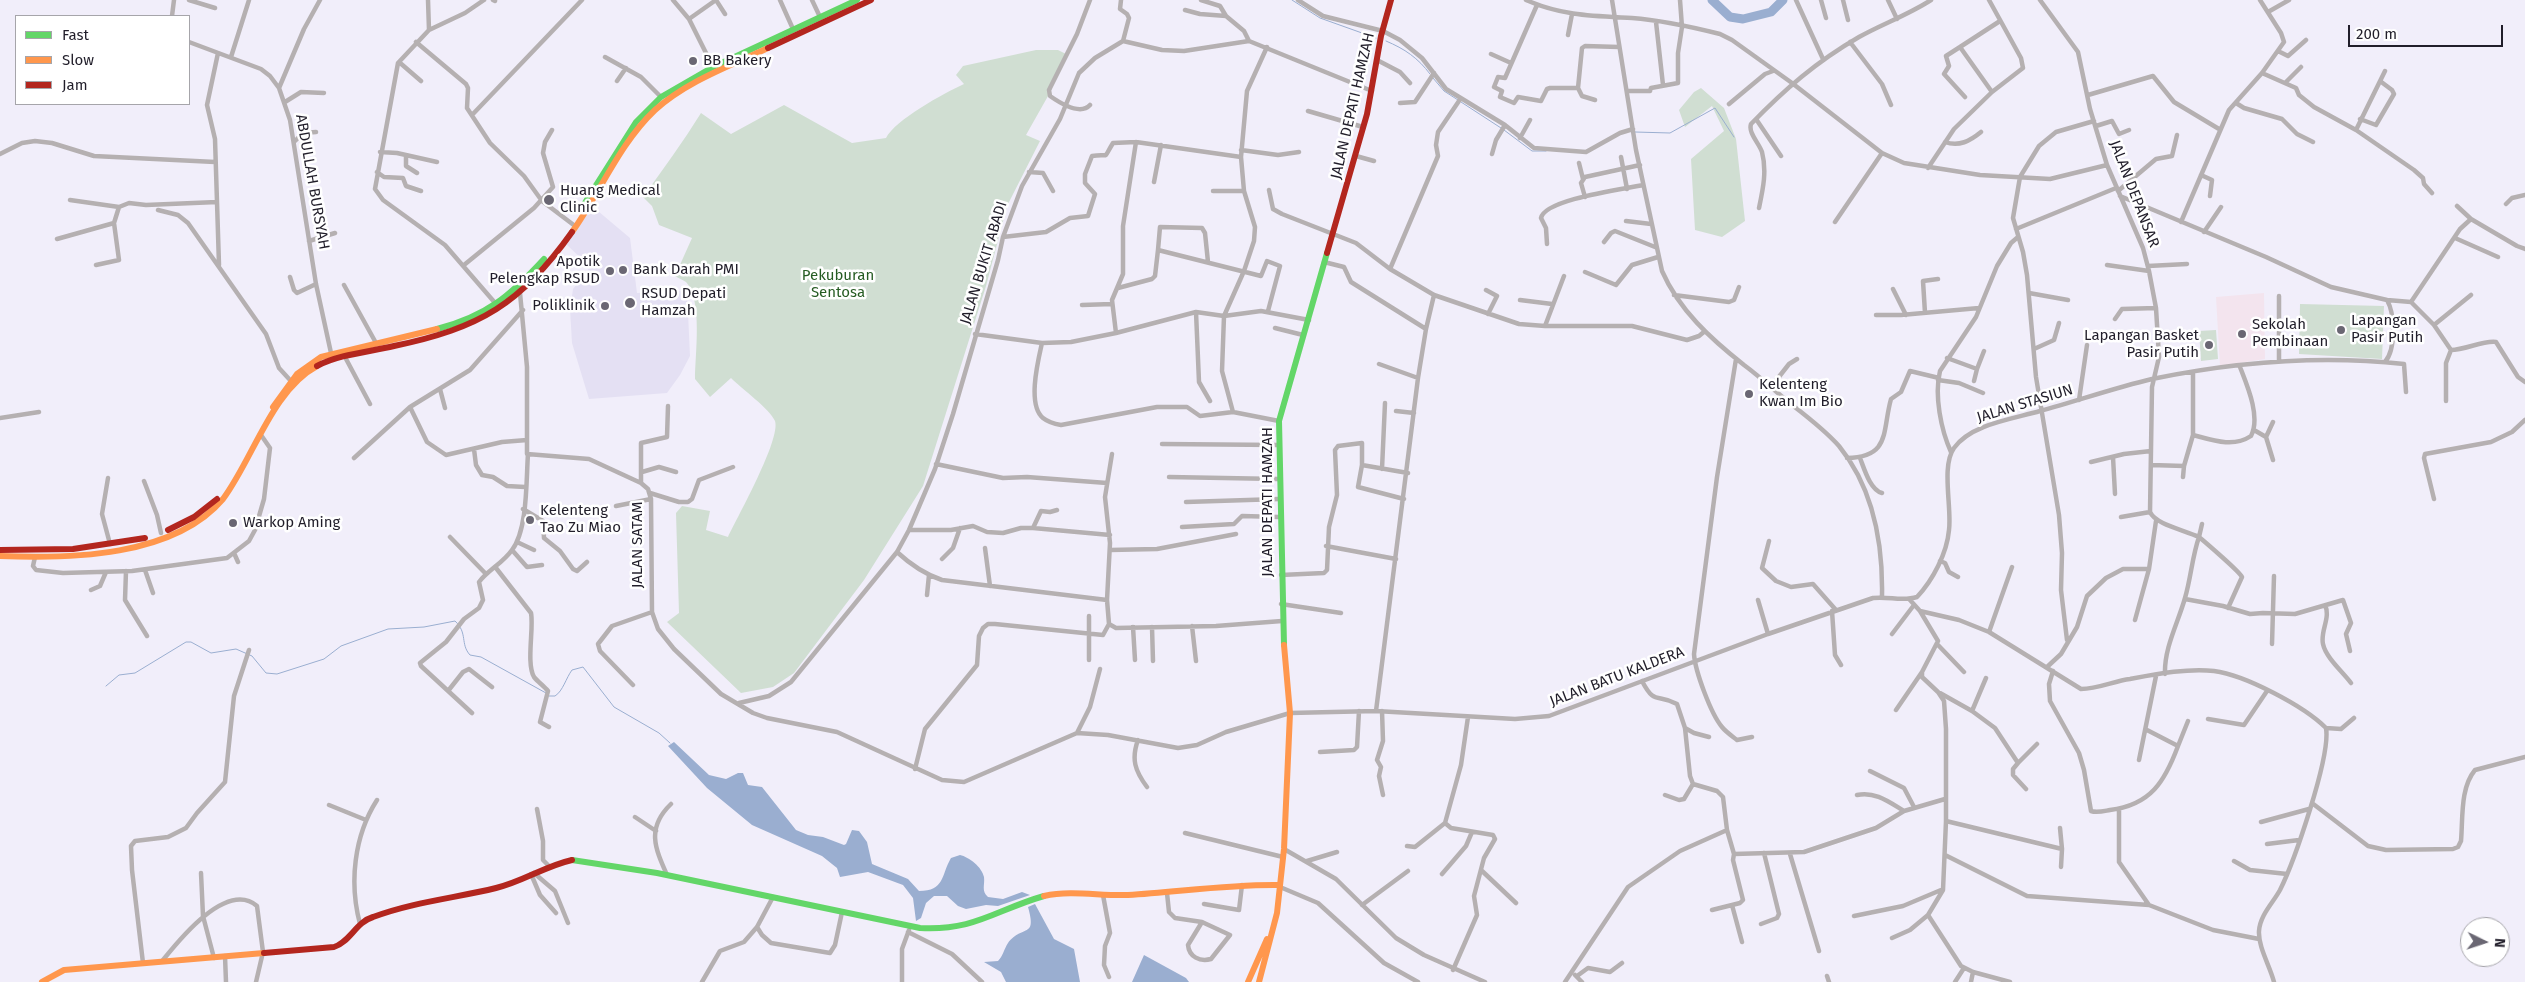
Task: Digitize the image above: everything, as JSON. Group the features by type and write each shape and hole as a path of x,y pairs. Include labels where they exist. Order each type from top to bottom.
{"main road":[{"path":"0,550 73,549 110,544 161,533 194,517 222,493 290,380 309,363 331,353 465,321 496,304 520,285 573,225 636,122 661,97 793,29 857,0"},
{"path":"0,556 78,555 133,547 192,525 219,503 236,480 284,399 306,373 325,363 461,328 488,316 520,293 549,261 643,123 672,96 714,70 870,0"},
{"name":"JALAN DEPATI HAMZAH","path":"1259,982 1273,927 1280,886 1284,849 1290,713 1281,604 1278,479 1279,421 1332,232 1364,127 1391,0"},
{"path":"42,982 64,970 163,960 214,958 340,945 360,924 371,917 440,898 498,888 549,866 575,859 667,875 773,897 842,912 909,930 948,928 971,924 1024,902 1068,893 1103,895 1167,893 1242,885 1280,886"},
{"name":"JALAN DEPATI HAMZAH","path":"1248,982 1273,927"}],"street":[{"path":"172,15 174,0"},
{"path":"189,0 215,8"},
{"path":"231,57 249,0"},
{"path":"279,88 304,29 320,0"},
{"path":"428,0 430,30"},
{"path":"484,0 465,13 430,30 416,42 399,62 380,152 377,172 377,194 445,245 496,304"},
{"path":"472,115 582,0"},
{"path":"673,0 689,19 714,70"},
{"path":"689,19 716,0 725,14"},
{"path":"780,0 793,29"},
{"path":"812,0 820,17"},
{"path":"1090,0 1078,34 1049,90 1050,96 1078,111 1085,110 1090,105"},
{"path":"1120,0 1120,9 1129,18 1123,41 1162,50 1184,51 1250,41 1372,91"},
{"path":"1201,0 1220,6 1226,16 1244,31 1250,41"},
{"path":"1298,0 1323,16 1383,31 1408,47 1431,76 1442,86 1538,149 1586,152 1620,133 1634,133"},
{"path":"1526,0 1572,14 1634,18 1714,32 1732,40 1792,83 1882,153 1904,163 1928,168 2050,179 2107,165"},
{"path":"1612,0 1643,186 1655,247 1662,271 1674,295 1705,331 1736,359 1807,416 1838,446 1847,458 1860,480 1873,510 1880,544 1882,596 1910,600 1917,597 1940,562 1949,531 1951,452 1943,427 1938,379 1947,358 1976,317 1997,266 2011,244 2018,237"},
{"path":"1627,91 1650,91 1651,88 1663,84 1679,82 1678,60 1682,27 1680,0"},
{"path":"1796,0 1823,59"},
{"path":"1821,0 1826,18"},
{"path":"1843,0 1848,20"},
{"path":"1888,0 1897,19"},
{"path":"1760,208 1765,173 1762,150 1750,128 1756,119 1792,83 1823,59 1850,42 1931,0"},
{"path":"1928,168 1954,129 1992,92 2021,71 2024,65 1988,0"},
{"name":"JALAN DEPANSAR","path":"2040,0 2078,52 2107,165 2143,248 2156,308 2158,366 2152,379"},
{"path":"2181,222 2219,129 2236,103 2262,73 2284,40 2260,0"},
{"path":"2268,12 2289,0"},
{"path":"1534,2 1505,78 1498,77 1494,87 1502,91 1500,97 1514,103 1518,97 1541,102 1547,89 1578,88"},
{"path":"1185,10 1200,14 1226,16"},
{"path":"1568,35 1572,14"},
{"path":"1965,97 1944,74 1949,66 1946,56 2000,21"},
{"path":"1656,22 1663,84"},
{"path":"2278,51 2288,56 2306,40"},
{"name":"JALAN BUKIT ABADI","path":"739,703 769,696 791,682 897,552 909,530 936,464 998,260 1003,237 1029,172 1060,119 1084,67 1107,49 1123,41"},
{"name":"ABDULLAH BURSYAH","path":"190,42 266,72 279,88 285,102 295,141 316,284 331,353"},
{"path":"416,42 468,86 467,107 490,143 524,176 542,201 573,225"},
{"path":"1850,42 1882,84 1891,105"},
{"path":"1595,100 1582,96 1578,88 1582,48 1585,46 1619,47"},
{"path":"1232,412 1222,371 1224,316 1254,243 1255,230 1244,191 1241,150 1247,91 1267,47"},
{"path":"1960,47 1992,92"},
{"path":"218,53 207,104 215,139 219,266"},
{"path":"1491,54 1510,63"},
{"path":"605,57 641,78 661,97"},
{"path":"1378,60 1400,72 1410,83"},
{"path":"399,62 421,81"},
{"path":"2286,82 2301,66"},
{"path":"617,81 626,68"},
{"path":"1730,104 1765,74 1773,71"},
{"path":"2356,130 2385,72"},
{"path":"2262,73 2286,82 2297,89 2299,96 2314,107 2356,130 2414,170 2423,178 2424,184 2432,194"},
{"path":"1400,102 1415,102 1431,76"},
{"path":"2088,95 2153,76 2174,102 2219,129"},
{"path":"2360,119 2376,125 2394,94 2380,80"},
{"path":"285,102 301,92 324,93"},
{"path":"1390,269 1438,156 1436,145 1438,132 1460,99"},
{"path":"2236,103 2244,108 2282,119 2297,134 2313,142"},
{"path":"1308,111 1364,127"},
{"path":"1756,119 1781,156"},
{"path":"1520,138 1530,120"},
{"path":"2067,640 2061,590 2062,553 2059,515 2042,410 2024,252 2016,228 2014,207 2020,177 2028,160 2045,139 2056,132 2112,121 2119,134 2129,130"},
{"path":"1492,154 1504,127"},
{"path":"464,265 542,201 554,185 543,153 545,142 552,130"},
{"path":"295,141 303,134 316,132"},
{"path":"1945,142 1958,144 1972,139 1981,132"},
{"path":"2016,228 2118,191 2156,159 2172,156 2177,135"},
{"path":"0,154 22,143 35,141 52,143 94,156 215,162"},
{"path":"1003,237 1046,232 1070,218 1088,216 1095,194 1085,183 1085,174 1092,156 1107,156 1113,144 1136,142 1241,157"},
{"path":"1116,333 1112,304 1123,274 1123,226 1136,142"},
{"path":"1154,182 1161,145"},
{"path":"1241,150 1278,155 1299,152"},
{"path":"380,152 437,162"},
{"path":"1835,222 1882,153"},
{"path":"406,156 407,167 417,173"},
{"path":"1356,156 1374,161"},
{"path":"1621,157 1627,189"},
{"path":"1579,163 1585,198"},
{"path":"1583,178 1640,165"},
{"path":"377,172 384,177 403,178 406,186 421,191"},
{"path":"1029,172 1043,173 1053,191"},
{"path":"2201,175 2212,180 2210,196"},
{"path":"1547,244 1546,228 1541,218 1543,212 1558,204 1643,186"},
{"path":"1269,190 1274,209 1291,219 1332,232 1360,246 1390,269 1434,295 1488,314 1525,325 1632,326 1687,340 1699,336 1705,331"},
{"path":"1213,192 1244,191"},
{"path":"2118,191 2181,222 2339,290 2387,300 2411,302 2434,325 2450,350 2446,363 2446,401"},
{"path":"2506,204 2512,198 2525,194"},
{"path":"70,200 119,207 129,204 216,202"},
{"path":"2457,206 2471,219 2525,249"},
{"path":"96,265 120,260 114,223 119,207"},
{"path":"2204,232 2222,207"},
{"path":"158,210 173,213 183,219 219,266 266,334 279,368 290,380"},
{"path":"2411,302 2460,229 2471,219"},
{"path":"1626,222 1651,224"},
{"path":"57,239 114,223"},
{"path":"1118,288 1152,279 1155,276 1160,227 1202,228 1205,233 1208,262"},
{"path":"1604,242 1615,231 1655,247"},
{"path":"309,241 335,233"},
{"path":"2455,238 2498,257"},
{"path":"1158,250 1261,276 1267,261 1280,266 1268,311"},
{"path":"1585,272 1616,285 1632,265 1658,257"},
{"path":"1324,262 1344,267 1351,282 1426,329"},
{"path":"2107,265 2148,268 2187,264"},
{"path":"1545,326 1564,276"},
{"path":"290,277 294,290 297,293 316,284"},
{"path":"1925,312 1923,281 1938,279"},
{"path":"344,285 376,343"},
{"path":"1674,295 1730,302 1734,300 1739,287"},
{"path":"1893,289 1906,315"},
{"path":"1486,290 1497,296 1488,314"},
{"path":"472,713 420,664 453,635 464,620 482,604 483,597 478,583 486,574 496,568 517,542 524,509 528,454 527,368 520,293"},
{"path":"2029,293 2068,300"},
{"path":"1376,711 1408,473 1418,378 1434,295"},
{"path":"2434,325 2471,295"},
{"path":"2279,296 2279,361"},
{"path":"1520,300 1552,304"},
{"path":"2385,362 2390,353 2392,340 2391,311 2387,300"},
{"path":"1082,306 1112,304"},
{"path":"1876,315 1906,315 1979,308"},
{"path":"2115,319 2122,309 2156,308"},
{"path":"354,458 410,407 470,370 523,310"},
{"path":"975,334 1042,343 1086,340 1196,312 1224,316 1268,311 1308,320"},
{"path":"1196,312 1199,382 1210,401"},
{"path":"2034,349 2054,340 2059,323"},
{"path":"1275,328 1303,335"},
{"path":"2450,350 2464,350 2490,341 2496,342 2524,381"},
{"path":"1042,343 1036,373 1035,403 1039,413 1051,422 1061,425 1157,408 1187,407 1200,416 1232,412 1279,421"},
{"path":"2079,400 2087,345"},
{"path":"1974,380 1984,351"},
{"path":"345,357 370,404"},
{"path":"1947,358 1977,369"},
{"path":"1736,359 1701,593 1695,662 1714,713 1722,726 1737,740 1752,737"},
{"path":"1772,387 1788,364 1797,359"},
{"name":"JALAN STASIUN","path":"1951,452 1962,440 1977,431 2042,410 2152,379 2279,361 2385,362 2404,364 2406,392"},
{"path":"1379,364 1418,378"},
{"path":"2158,366 2163,378"},
{"path":"2193,435 2214,441 2235,442 2252,436 2254,430 2251,393 2240,367"},
{"path":"1847,458 1860,458 1872,454 1887,430 1891,399 1903,390 1910,371 1960,383 1983,393"},
{"path":"2183,477 2184,466 2193,435 2193,373"},
{"path":"2152,379 2150,512 2156,521 2180,528 2198,537 2240,573 2241,582 2228,608"},
{"path":"440,389 445,408"},
{"path":"1382,469 1385,403"},
{"path":"641,483 641,442 668,436 668,406"},
{"path":"410,407 425,438 433,448 447,455 502,442 527,440"},
{"path":"1396,411 1414,413"},
{"path":"0,418 39,412"},
{"path":"2434,499 2424,458 2425,454 2491,442 2512,432 2525,420"},
{"path":"2273,422 2266,437 2273,460"},
{"path":"2254,430 2266,437"},
{"path":"35,557 34,567 38,571 126,572 215,561 234,553 251,538 260,515 270,448 261,435"},
{"path":"1280,575 1326,572 1326,546 1337,495 1336,448 1343,444 1362,443 1362,465 1358,487 1404,500"},
{"path":"1162,444 1278,445"},
{"path":"474,449 476,465 482,475 493,477 507,486 525,487"},
{"path":"2091,462 2151,451"},
{"name":"JALAN SATAM","path":"528,454 590,459 641,483 650,493 652,612 658,629 674,649 721,694 753,713 767,718 837,732 942,780 964,782 1077,734"},
{"path":"916,768 926,729 976,665 980,636 983,628 988,624 1104,635 1109,624 1107,600 1110,536 1106,513 1107,483 1112,454"},
{"path":"2113,457 2115,494"},
{"path":"1860,458 1870,482 1878,492 1882,493"},
{"path":"936,464 1003,478 1027,477 1107,483"},
{"path":"1362,465 1408,473"},
{"path":"2151,465 2184,466"},
{"path":"642,472 659,467 676,472"},
{"path":"650,493 688,502 692,499 699,480 733,467"},
{"path":"1169,477 1278,479"},
{"path":"108,478 102,514 110,544"},
{"path":"144,481 157,515 161,533"},
{"path":"1186,502 1279,498"},
{"path":"616,506 651,499"},
{"path":"524,509 543,521 544,538 560,551 573,569 577,571 587,562"},
{"path":"1033,528 1041,511 1050,512 1057,510"},
{"path":"2121,517 2150,512"},
{"path":"1182,527 1234,524 1242,516 1280,517"},
{"path":"2135,620 2149,569 2156,521"},
{"path":"2165,674 2175,625 2185,599 2202,524"},
{"path":"909,530 973,526 987,532 1002,533 1021,528 1033,528 1110,536"},
{"path":"942,559 957,541 960,528"},
{"path":"1110,550 1157,549 1236,534"},
{"path":"450,537 486,574"},
{"path":"517,542 534,550"},
{"path":"1769,542 1762,568 1766,573 1791,587 1813,584 1834,611 1835,650 1841,665"},
{"path":"1326,546 1396,559"},
{"path":"985,548 990,586"},
{"path":"512,550 528,567 542,564"},
{"path":"897,552 929,576 942,580 1107,600"},
{"path":"234,553 238,562"},
{"path":"1940,562 1945,563 1949,572 1958,577"},
{"path":"496,568 530,613 529,643 532,672 548,692 540,722 549,728"},
{"path":"1989,632 2012,568"},
{"path":"2047,667 2061,654 2067,640 2077,627 2087,596 2106,578 2123,569 2149,569"},
{"path":"145,570 153,593"},
{"path":"91,590 100,586 106,572"},
{"path":"126,572 125,600 147,636"},
{"path":"927,595 929,576"},
{"path":"2272,644 2274,576"},
{"name":"JALAN BATU KALDERA","path":"1077,734 1138,740 1166,748 1178,748 1197,745 1226,732 1290,713 1382,711 1515,719 1550,716 1768,634 1882,596"},
{"path":"2185,599 2250,614 2295,614 2340,600 2345,603 2351,623 2346,634 2350,651"},
{"path":"1758,600 1768,634"},
{"path":"1910,600 1920,611 1937,638 1938,645 1964,672"},
{"path":"1281,604 1341,613"},
{"path":"1892,634 1914,605"},
{"path":"2325,605 2327,612 2323,644 2326,652 2351,683"},
{"path":"1920,611 1959,620 1989,632 2081,689 2165,674 2195,670 2214,671 2230,674 2267,691 2304,711 2326,728 2341,729 2354,718"},
{"path":"632,685 600,651 598,644 612,626 652,612"},
{"path":"1089,616 1089,660"},
{"path":"1109,624 1116,628 1282,621"},
{"path":"1192,626 1196,661"},
{"path":"1132,627 1135,660"},
{"path":"1152,627 1153,661"},
{"path":"1896,710 1938,645"},
{"path":"143,963 131,846 135,841 168,837 186,828 225,782 234,696 249,650"},
{"path":"448,691 463,672 469,669 492,687"},
{"path":"1077,734 1090,707 1100,669"},
{"path":"2053,671 2049,684 2050,701 2079,753 2084,770 2090,808 2095,812 2119,809 2146,800 2169,770 2188,721"},
{"path":"1922,672 1925,681 1938,692 1972,711 1995,728 2018,763"},
{"path":"2140,760 2143,736 2147,730 2156,676"},
{"path":"1972,711 1986,678"},
{"path":"1642,681 1649,694 1655,698 1676,704 1685,728 1690,776 1693,784 1721,794 1724,801 1727,830 1743,900 1712,910"},
{"path":"2208,719 2244,726 2267,691"},
{"path":"1892,938 1910,930 1928,915 1943,890 1946,821 1945,706 1938,692"},
{"path":"1320,752 1354,750 1357,747 1359,711"},
{"path":"1382,711 1382,741 1377,760 1381,767 1379,776 1383,795"},
{"path":"1406,846 1415,847 1445,823 1460,765 1468,716"},
{"path":"1685,728 1709,737"},
{"path":"2274,982 2259,939 2262,919 2287,874 2312,803 2327,744 2326,728"},
{"path":"2147,730 2178,746"},
{"path":"1138,740 1133,752 1134,766 1146,787"},
{"path":"2026,789 2013,775 2013,769 2038,744"},
{"path":"2312,803 2358,841 2374,849 2453,849 2458,847 2461,841 2466,793 2470,776 2475,770 2525,757"},
{"path":"1870,771 1904,788 1914,807"},
{"path":"1665,795 1679,800 1684,799 1693,784"},
{"path":"1857,794 1865,793 1880,797 1904,811"},
{"path":"1734,854 1790,854 1804,852 1876,828 1914,807 1946,799"},
{"path":"360,924 356,906 354,870 366,820 378,800"},
{"path":"667,875 655,846 660,815 670,804"},
{"path":"329,805 366,820"},
{"path":"537,809 543,839 543,860 549,866"},
{"path":"2119,809 2119,862 2149,905"},
{"path":"2261,822 2309,809"},
{"path":"635,817 656,831"},
{"path":"1946,821 2062,849"},
{"path":"1445,823 1451,828 1493,836 1495,839 1481,870 1474,896 1477,915 1453,970"},
{"path":"2060,828 2061,867"},
{"path":"1565,982 1628,886 1680,851 1727,830"},
{"path":"1442,874 1466,846 1472,832"},
{"path":"1185,833 1283,857"},
{"path":"2267,844 2299,840"},
{"path":"1284,849 1336,879 1396,938 1453,970 1485,982"},
{"path":"1307,861 1337,852"},
{"path":"1761,924 1776,918 1779,914 1764,853"},
{"path":"1790,854 1819,951"},
{"path":"1945,855 2026,896 2149,905 2213,930 2259,939"},
{"path":"2234,861 2250,870 2287,874"},
{"path":"1481,870 1516,903"},
{"path":"1362,905 1408,871"},
{"path":"201,872 203,916 214,958"},
{"path":"533,873 540,895 556,913"},
{"path":"533,873 556,891 568,923"},
{"path":"1204,904 1239,910 1242,885"},
{"path":"1280,886 1318,903 1384,962 1418,982"},
{"path":"1854,916 1903,906 1943,890"},
{"path":"1167,893 1167,906 1171,916 1202,922 1230,935 1211,958 1206,960 1198,959 1188,949 1188,945 1202,922"},
{"path":"1103,895 1110,933 1105,946 1104,965 1109,977"},
{"path":"702,982 720,951 737,946 757,927 773,897"},
{"path":"163,960 183,935 203,916 230,902 247,901 256,905 259,912 263,952 256,982"},
{"path":"1732,905 1742,942"},
{"path":"757,927 762,935 771,943 830,953 835,945 842,912"},
{"path":"1928,915 1954,957 1964,968 2010,982"},
{"path":"902,982 902,949 909,930 952,954 982,982"},
{"path":"225,956 226,982"},
{"path":"1578,976 1588,968 1610,972 1622,963"},
{"path":"1955,982 1964,968"},
{"path":"1572,972 1582,982"},
{"path":"1972,982 1973,972"},
{"path":"1827,976 1829,982"}],"shaded area":[{"name":"RSUD Depati Hamzah","path":"592,206 630,238 637,293 687,291 690,356 680,375 667,393 589,399 572,343 570,309 573,289 590,267 565,243"},
{"name":"Sekolah Pembinaan","path":"2264,293 2265,359 2220,366 2216,297"}],"green space":[{"name":"Pekuburan Sentosa","path":"1036,50 1058,50 1066,54 1051,83 1052,89 1026,135 1040,141 1007,206 986,286 923,486 864,580 794,673 773,687 741,693 667,622 679,613 676,513 682,506 710,511 706,530 728,537 772,444 775,421 762,405 731,378 710,397 695,379 697,328 695,301 686,282 675,276 692,238 659,225 652,206 643,197 701,113 731,134 784,105 852,143 886,138 909,115 964,84 956,75 963,66"},
{"path":"1701,88 1724,108 1736,139 1745,221 1722,237 1695,230 1691,159 1724,131 1712,106 1685,127 1679,110 1694,92"},
{"name":"Lapangan Pasir Putih","path":"2300,304 2384,306 2382,359 2299,354"},
{"name":"Lapangan Basket Pasir Putih","path":"2216,330 2218,359 2201,361 2199,331"}],"water":[{"path":"674,742 709,775 726,779 738,773 743,773 748,785 762,787 796,830 844,845 852,830 859,831 867,842 872,864 908,879 919,891 934,888 938,885 951,858 960,855 971,860 983,873 984,890 988,897 1003,899 1022,892 1030,895 998,906 986,905 966,909 958,906 947,896 934,896 926,903 921,918 916,921 913,898 903,885 868,872 840,877 837,868 822,856 752,825 707,788 668,746"},
{"path":"1035,904 1054,939 1074,949 1080,982 1006,982 1001,972 984,962 998,961 1008,943 1030,927 1028,907"},
{"path":"1144,955 1186,978 1189,982 1132,982"}],"waterway":[{"path":"1292,0 1320,18 1376,38"},
{"path":"1712,0 1730,17 1743,19 1771,12 1783,0"},
{"path":"1386,41 1411,54 1430,74"},
{"path":"1433,78 1444,91 1458,100"},
{"path":"1461,102 1501,128"},
{"path":"1635,132 1670,133 1715,108 1734,137"},
{"path":"1504,130 1532,151 1546,151"},
{"path":"106,686 119,675 135,673 186,642 191,642 211,653 236,649 252,656 266,673 277,674 324,659 341,646 388,629 424,627 455,621 463,634 465,647 470,655 481,657 546,693"},
{"path":"549,696 558,694 572,670 583,667 614,707 659,733 670,743"}],"traffic: fast":[{"path":"581,209 636,122 661,97 713,67 857,0"},
{"path":"1284,645 1279,421 1327,253"},
{"path":"437,329 455,324 484,311 520,284 544,259"},
{"path":"572,860 657,873 920,928 939,928 970,923 1044,896"}],"traffic: slow":[{"path":"572,232 620,153 642,123 655,110 695,82 768,48"},
{"path":"273,407 297,374 321,357 437,329"},
{"path":"0,556 57,557 88,555 149,543 177,533 202,518 223,499 234,483 275,408 301,377 317,366"},
{"path":"1259,982 1277,913 1284,849 1290,713 1284,645"},
{"path":"1044,896 1075,893 1128,895 1223,887 1280,885"},
{"path":"1248,982 1267,939"},
{"path":"42,982 64,970 264,953"}],"traffic: jam":[{"path":"768,48 871,0"},
{"path":"1327,253 1367,114 1381,36 1391,0"},
{"path":"317,366 345,356 424,339 475,321 516,295 535,278 572,232"},
{"path":"168,530 194,517 217,499"},
{"path":"0,550 73,549 145,538"},
{"path":"264,953 334,947 344,941 362,923 373,917 419,904 481,892 506,885 572,860"}],"place":[{"name":"BB Bakery","path":"693,61"},
{"name":"Huang Medical Clinic","path":"549,200"},
{"name":"Bank Darah PMI","path":"623,270"},
{"name":"Apotik Pelengkap RSUD","path":"610,271"},
{"name":"RSUD Depati Hamzah","path":"630,303"},
{"name":"Poliklinik","path":"605,306"},
{"name":"Lapangan Pasir Putih","path":"2341,330"},
{"name":"Sekolah Pembinaan","path":"2242,334"},
{"name":"Lapangan Basket Pasir Putih","path":"2209,345"},
{"name":"Kelenteng Kwan Im Bio","path":"1749,394"},
{"name":"Kelenteng Tao Zu Miao","path":"530,520"},
{"name":"Warkop Aming","path":"233,523"}]}
